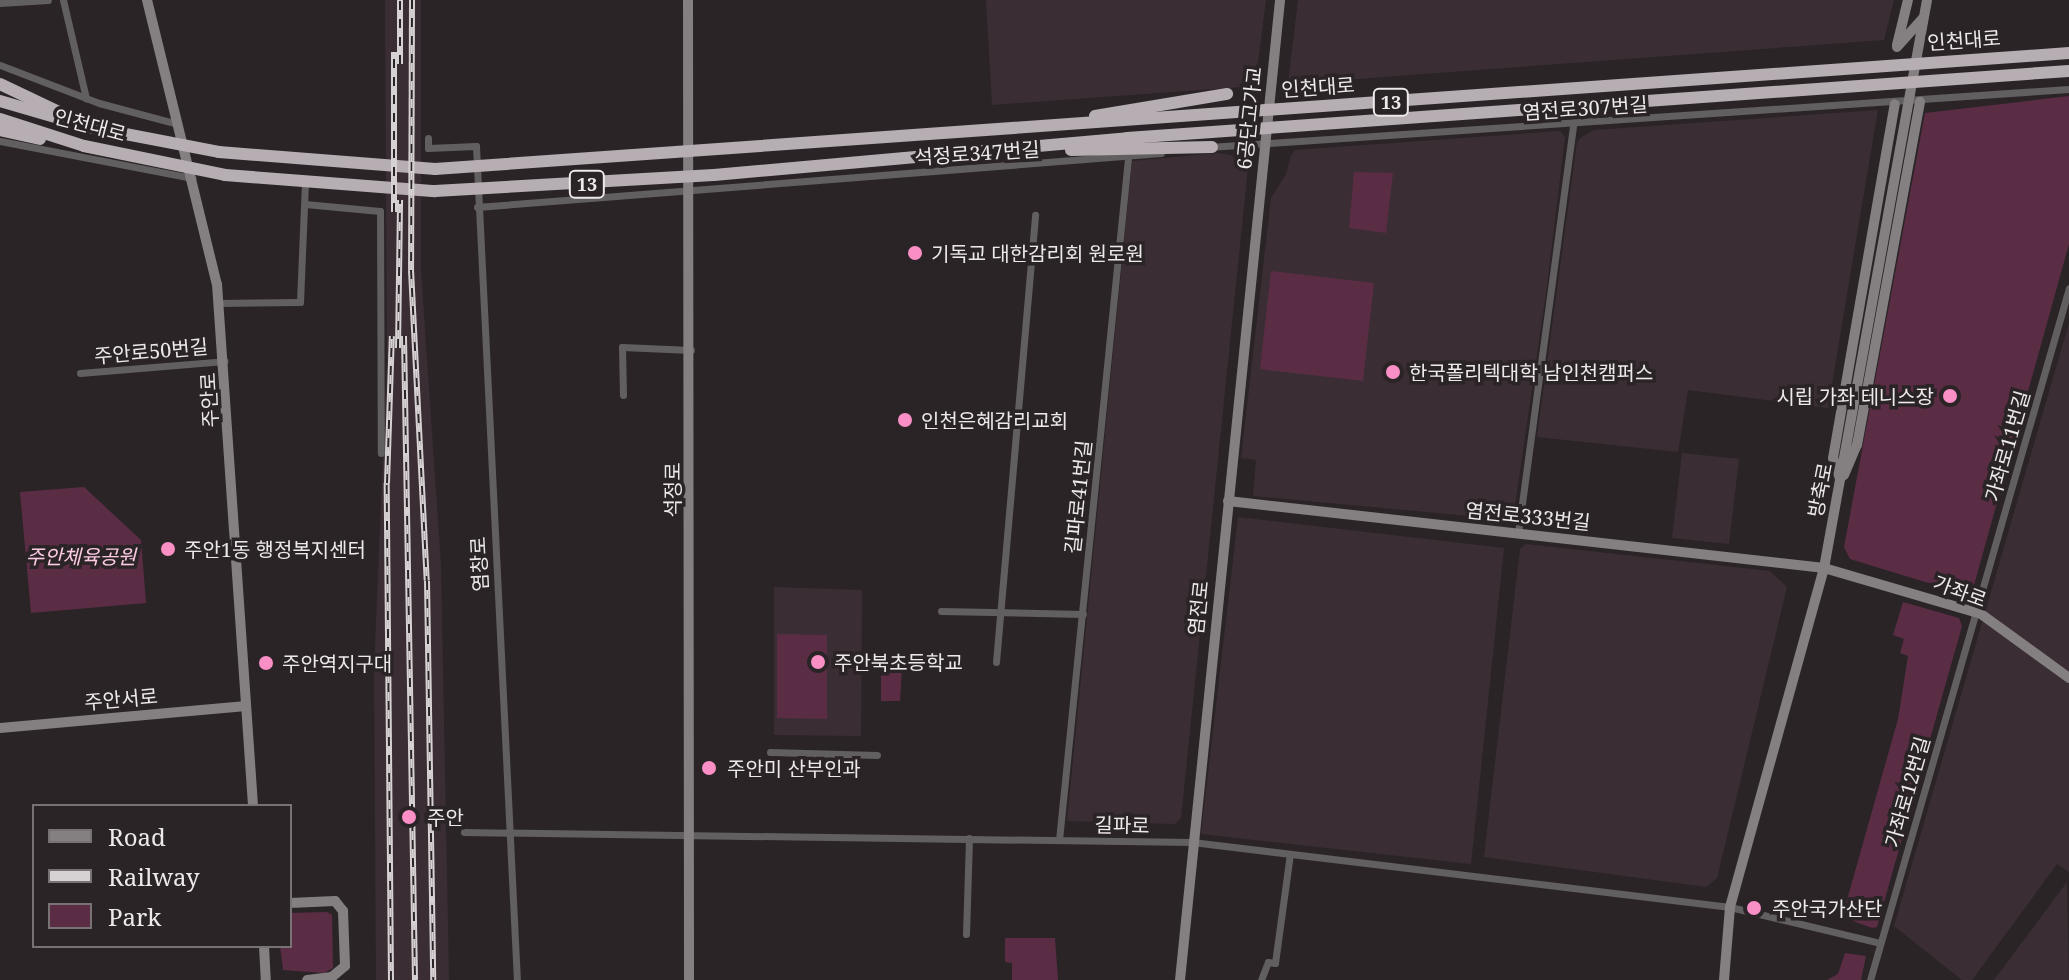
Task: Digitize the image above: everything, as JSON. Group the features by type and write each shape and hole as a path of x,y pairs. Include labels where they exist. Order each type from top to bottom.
{"highway":[{"name":"인천대로","path":"0,101 89,127 219,152 377,166 500,166 2069,53"},
{"name":"인천대로","path":"0,119 84,146 225,175 379,190 501,189 2069,71"},
{"path":"0,84 89,127"},
{"path":"1017,128 1227,94"},
{"path":"0,130 84,146"},
{"path":"1016,148 1212,147"}],"main road":[{"name":"주안로","path":"147,0 194,179 220,303 253,804"},
{"name":"석정로","path":"688,0 691,350 689,980"},
{"name":"6공단고가교","path":"1254,241 1280,0"},
{"path":"1908,0 1897,47 1930,0"},
{"name":"방축로","path":"1724,980 1730,907 1824,568 1930,0"},
{"path":"1841,480 1857,445 1920,102"},
{"path":"1841,480 1833,458 1900,104"},
{"name":"염전로","path":"1180,980 1254,241"},
{"name":"염전로333번길","path":"1228,501 1824,568"},
{"name":"가좌로","path":"1824,568 1976,612 2069,678"},
{"name":"주안서로","path":"0,728 246,706"},
{"path":"292,903 335,901 343,911 345,966 332,977 307,980"},
{"path":"264,948 266,980"}],"street":[{"path":"0,3 48,0"},
{"path":"63,0 86,98"},
{"path":"0,65 86,98 180,125"},
{"name":"염전로307번길","path":"1268,147 1900,104 2069,89"},
{"path":"1518,533 1573,125"},
{"name":"염창로","path":"428,138 428,148 476,146 517,980"},
{"path":"0,141 194,179"},
{"name":"석정로347번길","path":"477,207 1128,158 1212,147 1268,147"},
{"name":"길파로41번길","path":"1059,840 1128,158"},
{"path":"220,303 300,302 305,185"},
{"path":"305,204 380,211 381,453"},
{"path":"996,662 996,612 1035,215"},
{"name":"가좌로11번길","path":"1976,612 2069,288"},
{"path":"623,395 622,347 691,350"},
{"name":"주안로50번길","path":"80,373 225,361"},
{"path":"941,611 1083,614"},
{"name":"가좌로12번길","path":"1870,980 1976,612"},
{"path":"770,752 877,755"},
{"name":"길파로","path":"464,832 1192,842 1730,907 1880,943"},
{"path":"966,934 969,838"},
{"path":"1261,980 1268,962 1275,963 1290,854"}],"shaded area":[{"path":"385,0 421,0 421,271 441,565 449,980 376,980 374,671 387,359"},
{"path":"986,0 1266,0 1255,86 992,105"},
{"path":"1298,0 1894,0 1884,40 1288,84"},
{"path":"1878,110 1828,408 1688,390 1678,452 1537,437 1577,142 1582,137 1594,130"},
{"name":"한국폴리텍대학 남인천캠퍼스","path":"1560,131 1565,137 1547,286 1513,520 1253,496 1256,460 1241,458 1271,198 1286,174 1295,150"},
{"path":"1218,153 1249,158 1181,818 1175,824 1067,821 1132,161"},
{"path":"2069,323 2069,872 2057,864 1972,980 1962,980 1894,926"},
{"path":"1682,453 1739,459 1729,544 1672,538"},
{"path":"1238,517 1504,548 1471,864 1201,834"},
{"path":"1526,544 1770,571 1787,587 1717,878 1706,887 1484,857 1520,549"},
{"name":"주안북초등학교","path":"774,587 862,590 861,736 774,735"},
{"path":"2067,882 2069,980 1994,980"}],"green space":[{"name":"시립 가좌 테니스장","path":"2069,96 2069,244 1971,596 1850,559 1844,547 1925,113"},
{"path":"1354,172 1393,173 1386,233 1349,228"},
{"path":"1271,271 1374,283 1363,381 1260,369"},
{"name":"주안체육공원","path":"84,487 141,540 146,603 31,613 20,492"},
{"path":"1903,602 1959,618 1962,626 1877,927 1872,928 1853,921 1845,907 1898,719 1908,656 1900,653 1904,639 1893,635"},
{"path":"777,634 827,635 827,719 777,718"},
{"path":"887,667 902,668 900,701 881,701 881,672"},
{"path":"327,912 332,915 333,968 324,973 283,970 280,948 292,948 292,913"},
{"path":"1005,938 1055,938 1058,980 1012,980 1012,963 1005,962"},
{"path":"1845,953 1866,956 1861,980 1827,980 1838,974"}],"railway":[{"path":"400,0 400,64"},
{"path":"412,0 411,270 427,581 433,980"},
{"path":"394,52 394,212"},
{"path":"398,348 400,200"},
{"path":"391,980 387,483 392,336"},
{"path":"404,336 415,980"}],"place":[{"name":"기독교 대한감리회 원로원","path":"915,253"},
{"name":"한국폴리텍대학 남인천캠퍼스","path":"1393,372"},
{"name":"시립 가좌 테니스장","path":"1950,396"},
{"name":"인천은혜감리교회","path":"905,420"},
{"name":"주안1동 행정복지센터","path":"168,549"},
{"name":"주안북초등학교","path":"818,662"},
{"name":"주안역지구대","path":"266,663"},
{"name":"주안미 산부인과","path":"709,768"},
{"name":"주안","path":"409,817"},
{"name":"주안국가산단","path":"1754,908"}]}
